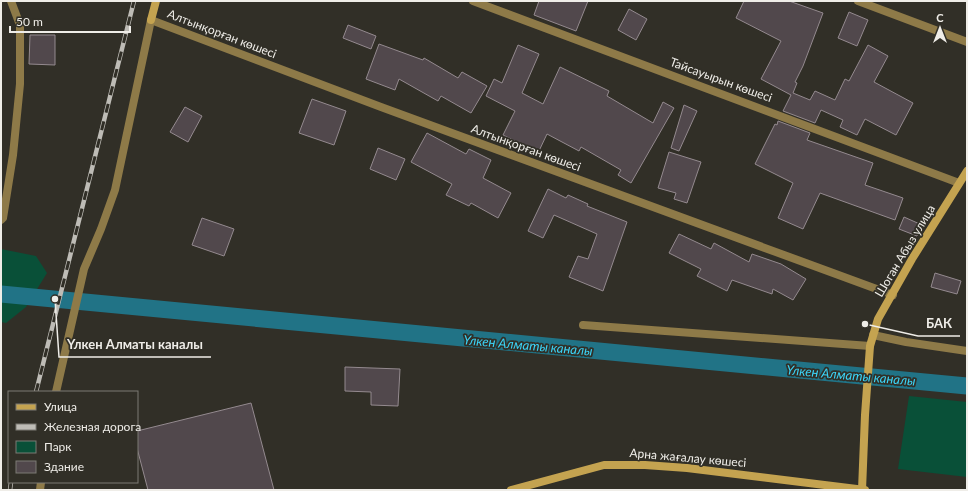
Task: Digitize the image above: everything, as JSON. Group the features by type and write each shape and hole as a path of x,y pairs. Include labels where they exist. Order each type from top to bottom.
{"street":[{"path":"1,220 4,218 13,155 20,84 20,25 11,1"},
{"path":"56,391 84,269 101,229 115,190 156,1"},
{"name":"Тайсауырын көшесі","path":"473,1 960,183"},
{"path":"858,1 967,42"},
{"name":"Алтынқорған көшесі","path":"151,20 598,187 893,295"},
{"name":"Шоган Абыз улица","path":"864,490 865,415 870,346 878,319 893,295 912,259 967,171"},
{"path":"583,325 870,346"},
{"path":"873,335 906,342 967,351"},
{"name":"Арна жағалау көшесі","path":"511,490 604,465 645,465 687,468 864,490"}],"green space":[{"path":"1,249 36,256 47,273 26,307 6,323 1,322"},
{"path":"909,396 967,402 967,477 898,469"}],"building":[{"path":"539,1 588,1 576,31 534,15"},
{"path":"744,1 789,1 823,13 803,66 795,82 797,83 793,93 810,100 815,91 835,100 845,79 849,81 868,45 888,56 874,82 913,103 896,135 865,119 857,135 840,127 843,120 821,110 815,123 783,111 791,95 761,79 781,41 736,18"},
{"path":"629,9 647,19 636,40 618,30"},
{"path":"849,12 868,20 857,46 838,38"},
{"path":"348,25 376,36 371,49 343,38"},
{"path":"30,35 55,35 55,65 29,64"},
{"path":"379,44 423,60 424,58 458,78 462,72 487,86 471,113 441,96 438,101 399,79 395,90 366,79"},
{"path":"518,45 539,54 522,93 543,104 560,67 609,91 607,96 653,123 663,102 674,108 631,183 618,175 621,170 581,147 579,151 547,134 538,153 503,135 515,111 486,96 494,79 502,83"},
{"path":"312,99 346,111 334,145 299,133"},
{"path":"684,105 697,111 679,151 671,148"},
{"path":"185,107 202,116 188,142 170,132"},
{"path":"778,121 810,133 807,140 873,163 865,185 903,198 895,220 820,193 803,229 778,218 793,183 755,164 775,124 777,125"},
{"path":"427,133 466,154 469,149 491,160 483,178 511,193 498,218 471,203 469,206 446,195 452,184 411,162"},
{"path":"378,148 405,159 396,180 370,169"},
{"path":"669,152 701,162 687,203 674,199 676,193 658,188"},
{"path":"548,189 566,198 568,195 588,204 587,206 627,222 603,291 569,277 578,256 588,259 597,234 554,215 543,238 528,231"},
{"path":"904,217 922,225 917,236 899,229"},
{"path":"202,218 234,229 224,256 192,245"},
{"path":"679,234 711,249 714,243 749,262 752,254 781,264 806,279 793,300 773,289 772,294 732,280 727,291 697,276 701,269 669,253"},
{"path":"935,273 961,281 957,294 931,287"},
{"path":"345,367 400,369 398,406 371,405 371,392 345,391"},
{"path":"251,403 274,490 148,490 138,452 138,431"}],"waterway":[{"name":"Үлкен Алматы каналы","path":"1,294 967,386"}],"railway":[{"path":"36,391 134,1"},
{"path":"10,490 11,483"}],"place":[{"name":"Үлкен Алматы каналы","path":"55,299"},
{"name":"БАК","path":"865,324"}]}
